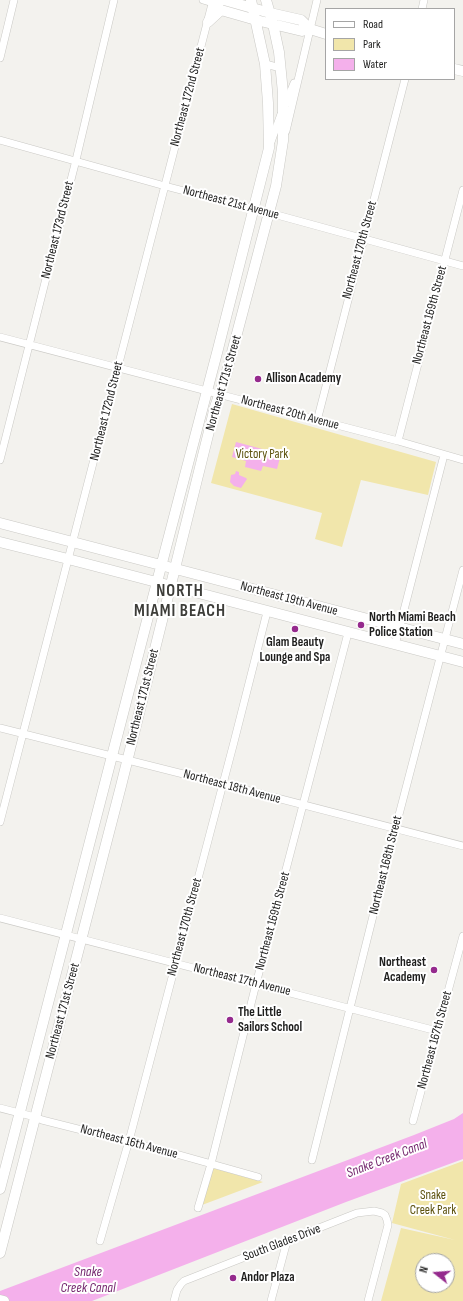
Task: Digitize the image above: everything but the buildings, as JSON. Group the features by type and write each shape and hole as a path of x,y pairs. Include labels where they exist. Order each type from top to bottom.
{"street":[{"path":"0,58 14,0"},
{"name":"Northeast 173rd Street","path":"0,460 76,160 114,0"},
{"path":"224,0 252,4 270,13 301,20 310,29"},
{"name":"Northeast 171st Street","path":"266,0 273,24 281,68 283,141"},
{"name":"Northeast 171st Street","path":"0,1253 82,940 215,407 231,357 276,186 283,141 317,0"},
{"path":"208,22 214,3 256,20 302,30 310,29 325,34"},
{"name":"Northeast 171st Street","path":"252,4 265,64 269,148"},
{"name":"Northeast 172nd Street","path":"0,822 208,22"},
{"path":"265,64 281,68"},
{"name":"Northeast 171st Street","path":"0,1189 269,148 283,109 299,72"},
{"name":"Northeast 170th Street","path":"316,421 405,80"},
{"name":"Northeast 21st Avenue","path":"0,140 463,266"},
{"name":"Northeast 169th Street","path":"398,441 463,190"},
{"name":"Northeast 20th Avenue","path":"0,337 316,421 398,441 463,460"},
{"path":"395,645 444,455"},
{"name":"Northeast 19th Avenue","path":"0,524 463,644"},
{"name":"Northeast 19th Avenue","path":"0,542 463,662"},
{"name":"Northeast 168th Street","path":"312,1160 349,1008 463,570"},
{"path":"198,593 202,577"},
{"path":"302,621 307,604"},
{"name":"Northeast 170th Street","path":"100,1242 128,1143 267,612"},
{"name":"Northeast 169th Street","path":"198,1208 211,1164 256,984 348,633"},
{"path":"142,642 155,645"},
{"path":"124,713 138,716"},
{"name":"Northeast 18th Avenue","path":"0,728 463,846"},
{"name":"Northeast 17th Avenue","path":"0,918 437,1031"},
{"name":"Northeast 167th Street","path":"413,1121 463,936"},
{"name":"Northeast 16th Avenue","path":"0,1108 258,1177"},
{"name":"South Glades Drive","path":"174,1301 180,1284 184,1281 357,1213 374,1211 385,1215 388,1225 368,1301"},
{"path":"271,1301 286,1241"},
{"path":"0,1300 4,1301"}],"green space":[{"name":"Victory Park","path":"232,404 436,462 428,495 361,480 342,547 315,539 322,513 211,483"},
{"name":"Snake Creek Park","path":"463,1161 463,1301 381,1301 401,1228 455,1240 392,1223 401,1184"},
{"path":"213,1168 263,1182 202,1205"}],"water":[{"path":"236,442 281,454 277,469 263,466 261,471 245,467 246,461 232,457"},
{"path":"236,471 239,472 239,475 247,479 241,488 234,486 230,482 231,475 235,474"},
{"name":"Snake Creek Canal","path":"463,1113 463,1159 346,1202 92,1301 0,1301 0,1291 414,1135 454,1119"}],"place":[{"name":"Allison Academy","path":"258,379"},
{"name":"North Miami Beach Police Station","path":"361,625"},
{"name":"Glam Beauty Lounge and Spa","path":"295,629"},
{"name":"Northeast Academy","path":"434,970"},
{"name":"The Little Sailors School","path":"230,1020"},
{"name":"Andor Plaza","path":"233,1278"}],"district":[{"name":"NORTH MIAMI BEACH","path":"180,602"}]}
